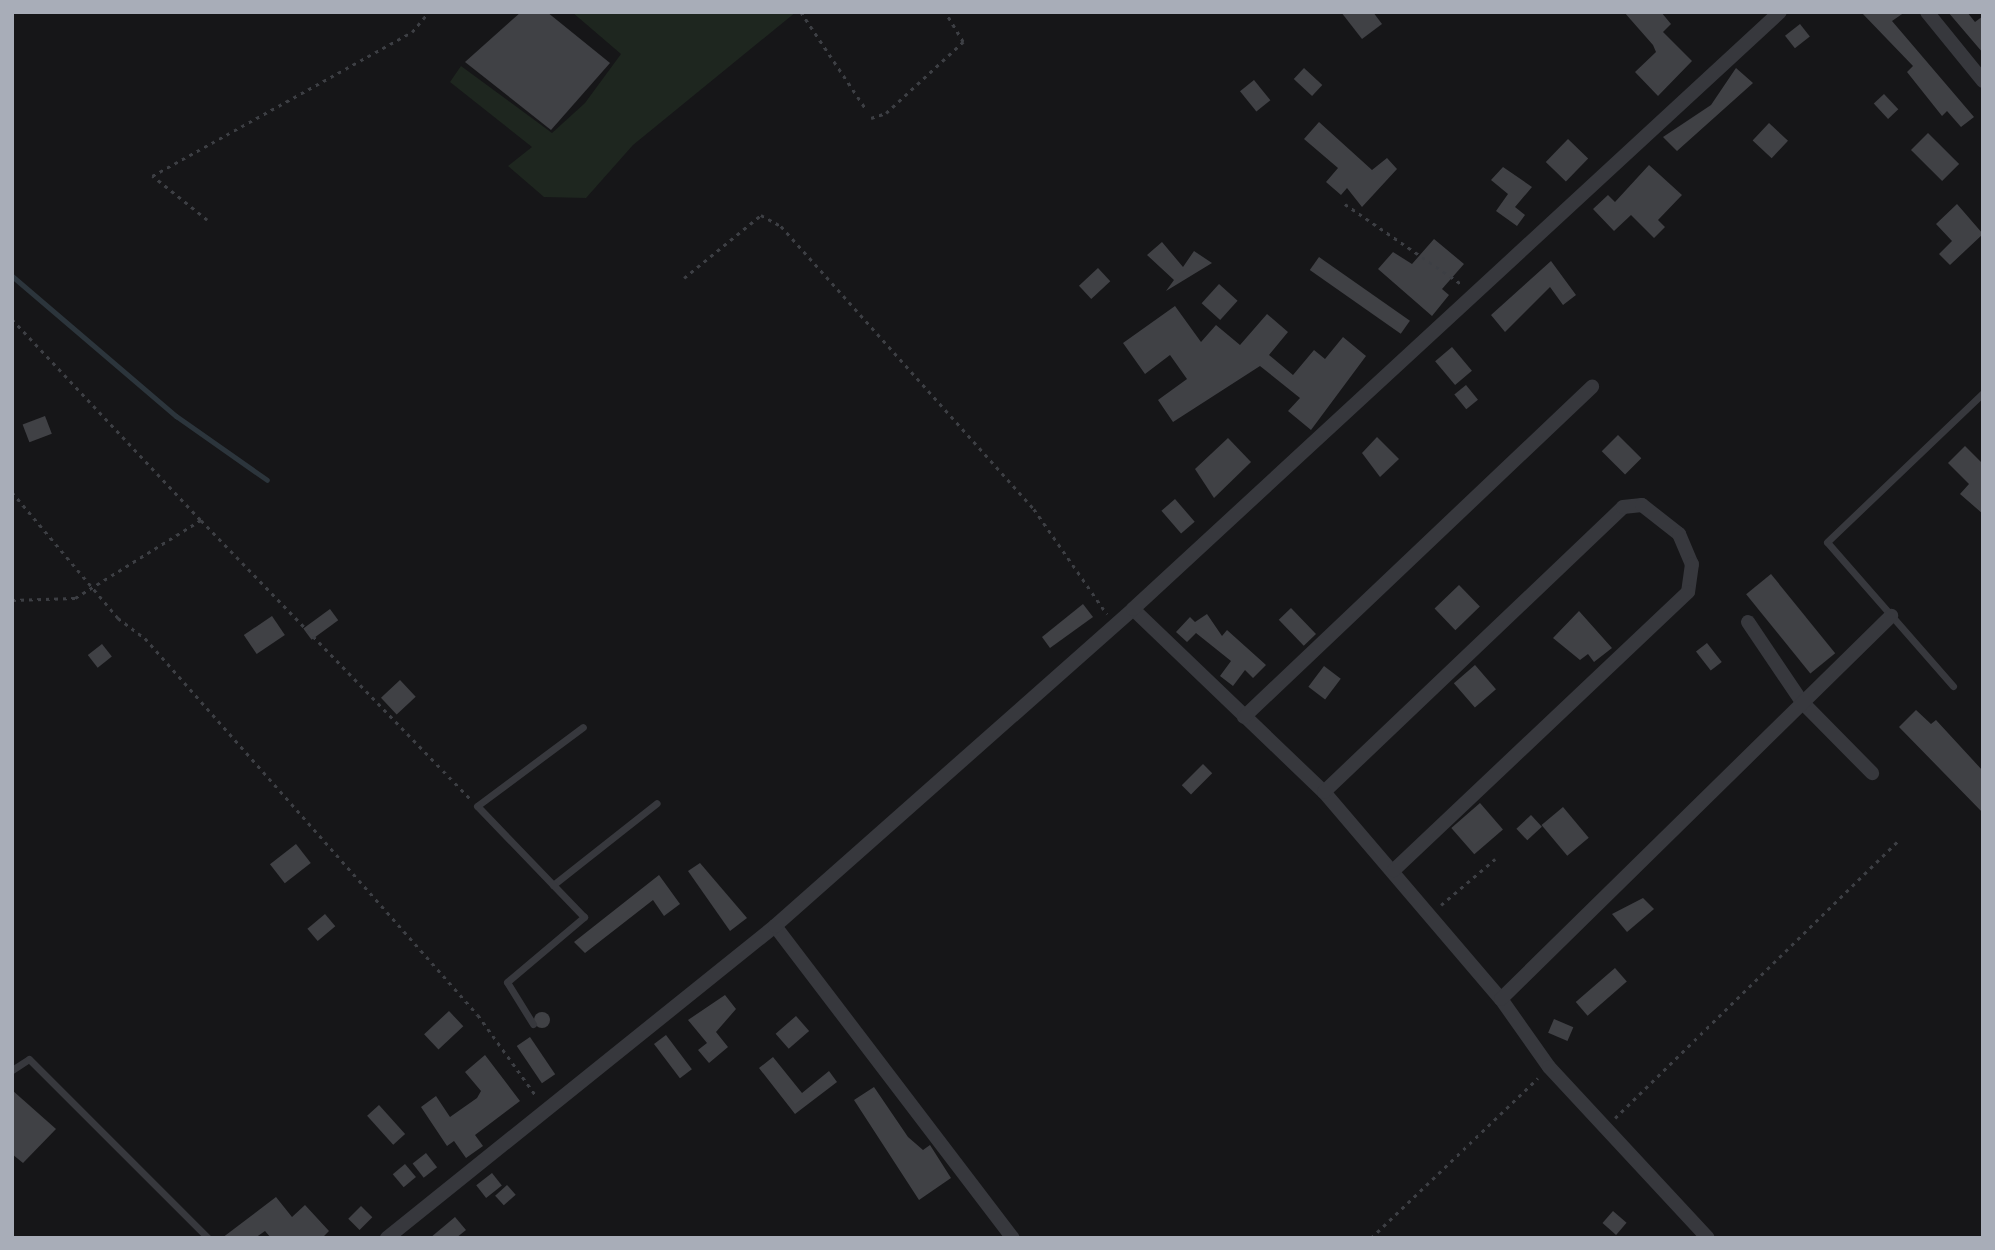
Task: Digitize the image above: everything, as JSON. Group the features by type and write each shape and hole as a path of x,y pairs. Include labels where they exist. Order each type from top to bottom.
{"street":[{"path":"387,1238 775,926 1116,625 1780,12"},
{"path":"1927,12 1983,82"},
{"path":"1244,717 1592,387"},
{"path":"1324,792 1623,508 1642,505 1679,534 1692,564 1688,592 1394,870"},
{"path":"1133,609 1324,792 1394,870 1501,999 1549,1067 1708,1238"},
{"path":"1501,999 1891,616"},
{"path":"1748,622 1802,702 1872,773"},
{"path":"775,926 1013,1238"}],"lane":[{"path":"1953,686 1826,542 1983,393"},
{"path":"533,1024 507,982 584,917 477,806 583,727"},
{"path":"553,885 657,803"},
{"path":"12,1070 29,1059 208,1238"}],"path":[{"path":"207,220 152,176 412,32 429,12"},
{"path":"801,12 866,109"},
{"path":"871,118 886,113 963,41 945,12"},
{"path":"1345,204 1475,293"},
{"path":"684,278 761,215 781,226 1034,509 1116,625"},
{"path":"12,319 201,520 477,806"},
{"path":"12,492 93,589 145,638 478,1014 547,1111"},
{"path":"12,600 75,598 201,520"},
{"path":"1605,1128 1897,842"},
{"path":"1431,914 1495,859"},
{"path":"1371,1238 1549,1067"}],"shaded area":[{"path":"572,12 796,12 633,145 586,198 544,197 508,166 532,147 450,82 461,66 552,133 585,103 621,54"}],"building":[{"path":"521,12 547,12 610,63 551,130 465,62"},
{"path":"1341,12 1373,12 1382,24 1362,39"},
{"path":"1624,12 1661,12 1671,24 1663,32 1692,61 1658,96 1635,72 1656,52"},
{"path":"1861,12 1905,12 1892,21 1974,117 1961,127 1947,111 1942,116 1907,72 1913,66"},
{"path":"1948,12 1967,12 1975,22 1983,16 1983,53"},
{"path":"1800,24 1810,37 1795,48 1785,36"},
{"path":"1304,68 1322,85 1312,96 1294,79"},
{"path":"1736,68 1753,83 1677,151 1663,137 1711,105"},
{"path":"1254,80 1270,100 1256,112 1240,91"},
{"path":"1884,94 1898,109 1888,119 1874,104"},
{"path":"1319,122 1372,170 1387,158 1397,169 1362,207 1347,188 1341,195 1326,182 1338,168 1304,139"},
{"path":"1769,123 1788,141 1772,158 1753,141"},
{"path":"1928,133 1959,164 1942,181 1911,150"},
{"path":"1568,139 1588,158 1566,181 1546,162"},
{"path":"1649,165 1682,195 1658,220 1665,227 1654,238 1631,215 1614,231 1593,209 1608,195 1615,202"},
{"path":"1503,167 1532,187 1515,207 1525,215 1517,226 1496,211 1508,194 1491,180"},
{"path":"1957,204 1983,234 1950,265 1939,254 1952,241 1936,224"},
{"path":"1434,239 1464,264 1442,289 1449,295 1432,316 1378,269 1393,252 1412,264"},
{"path":"1162,242 1183,267 1194,251 1212,263 1166,291 1174,280 1147,255"},
{"path":"1319,257 1410,321 1401,334 1310,270"},
{"path":"1551,261 1576,295 1563,305 1550,287 1505,332 1491,315"},
{"path":"1098,268 1110,281 1091,299 1079,286"},
{"path":"1219,284 1238,301 1220,320 1202,303"},
{"path":"1175,306 1201,342 1216,325 1240,345 1267,314 1288,332 1269,355 1293,375 1314,350 1325,359 1343,337 1366,356 1311,430 1288,411 1300,398 1260,366 1173,422 1158,400 1187,379 1170,355 1145,374 1123,343"},
{"path":"1452,347 1472,371 1455,385 1435,361"},
{"path":"1466,385 1478,400 1466,409 1454,394"},
{"path":"45,416 52,434 29,442 23,425"},
{"path":"1618,435 1641,458 1625,475 1602,451"},
{"path":"1377,437 1399,459 1380,477 1362,453"},
{"path":"1228,438 1251,462 1214,498 1195,469"},
{"path":"1965,446 1983,464 1983,514 1960,494 1969,484 1948,463"},
{"path":"1175,499 1195,522 1181,533 1161,511"},
{"path":"1771,574 1835,653 1810,673 1746,594"},
{"path":"1459,585 1480,607 1455,630 1435,609"},
{"path":"1083,604 1093,617 1050,648 1042,637"},
{"path":"1291,608 1316,634 1304,646 1279,620"},
{"path":"330,609 338,620 312,640 303,628"},
{"path":"1579,611 1612,648 1594,662 1588,654 1580,660 1553,638"},
{"path":"1207,614 1222,636 1227,630 1266,665 1253,678 1245,670 1233,686 1220,676 1231,661 1196,633 1187,642 1176,632 1190,617 1195,622"},
{"path":"272,616 285,635 257,654 244,635"},
{"path":"1707,643 1722,662 1711,671 1696,652"},
{"path":"102,644 112,657 98,668 88,655"},
{"path":"1475,665 1496,689 1475,708 1454,683"},
{"path":"1324,666 1341,679 1325,699 1308,687"},
{"path":"400,680 416,697 397,715 381,698"},
{"path":"1916,710 1931,724 1936,720 1983,771 1983,813 1899,727"},
{"path":"1203,764 1212,773 1191,794 1182,785"},
{"path":"1480,803 1503,829 1474,854 1451,828"},
{"path":"1563,807 1589,838 1567,856 1542,825"},
{"path":"1531,815 1542,827 1527,840 1516,829"},
{"path":"296,844 311,863 285,883 270,864"},
{"path":"700,863 747,918 730,931 688,871"},
{"path":"659,875 680,904 664,916 653,900 585,953 574,942"},
{"path":"1643,898 1654,909 1627,932 1612,914"},
{"path":"325,914 335,926 318,941 307,929"},
{"path":"1615,968 1627,982 1588,1016 1576,1002"},
{"path":"725,995 736,1009 716,1032 728,1047 709,1063 698,1050 707,1043 688,1020"},
{"path":"449,1011 463,1026 438,1050 424,1034"},
{"path":"539,1012 545,1012 550,1020 548,1026 539,1028 534,1023 534,1017"},
{"path":"796,1016 809,1031 789,1049 776,1034"},
{"path":"1554,1019 1573,1027 1567,1041 1548,1033"},
{"path":"666,1035 692,1069 680,1078 654,1044"},
{"path":"530,1037 555,1074 542,1083 517,1046"},
{"path":"485,1055 520,1101 475,1135 483,1146 466,1158 454,1141 447,1146 421,1107 436,1096 450,1117 477,1098 481,1091 465,1072"},
{"path":"773,1057 802,1093 829,1071 837,1082 795,1114 759,1068"},
{"path":"874,1087 908,1137 923,1150 930,1145 951,1178 919,1200 854,1100"},
{"path":"12,1090 56,1129 23,1163 12,1154"},
{"path":"379,1105 405,1134 393,1145 367,1116"},
{"path":"426,1153 437,1167 424,1178 413,1163"},
{"path":"405,1164 416,1177 404,1187 393,1174"},
{"path":"492,1173 502,1186 486,1198 476,1185"},
{"path":"507,1185 516,1195 504,1205 495,1196"},
{"path":"276,1197 292,1217 305,1205 329,1231 322,1238 271,1238 265,1231 255,1238 222,1238"},
{"path":"361,1206 372,1217 360,1230 348,1219"},
{"path":"1613,1211 1627,1223 1616,1235 1603,1223"},
{"path":"455,1217 466,1230 456,1238 430,1238"}],"waterway":[{"path":"12,276 176,416 267,480"}]}
